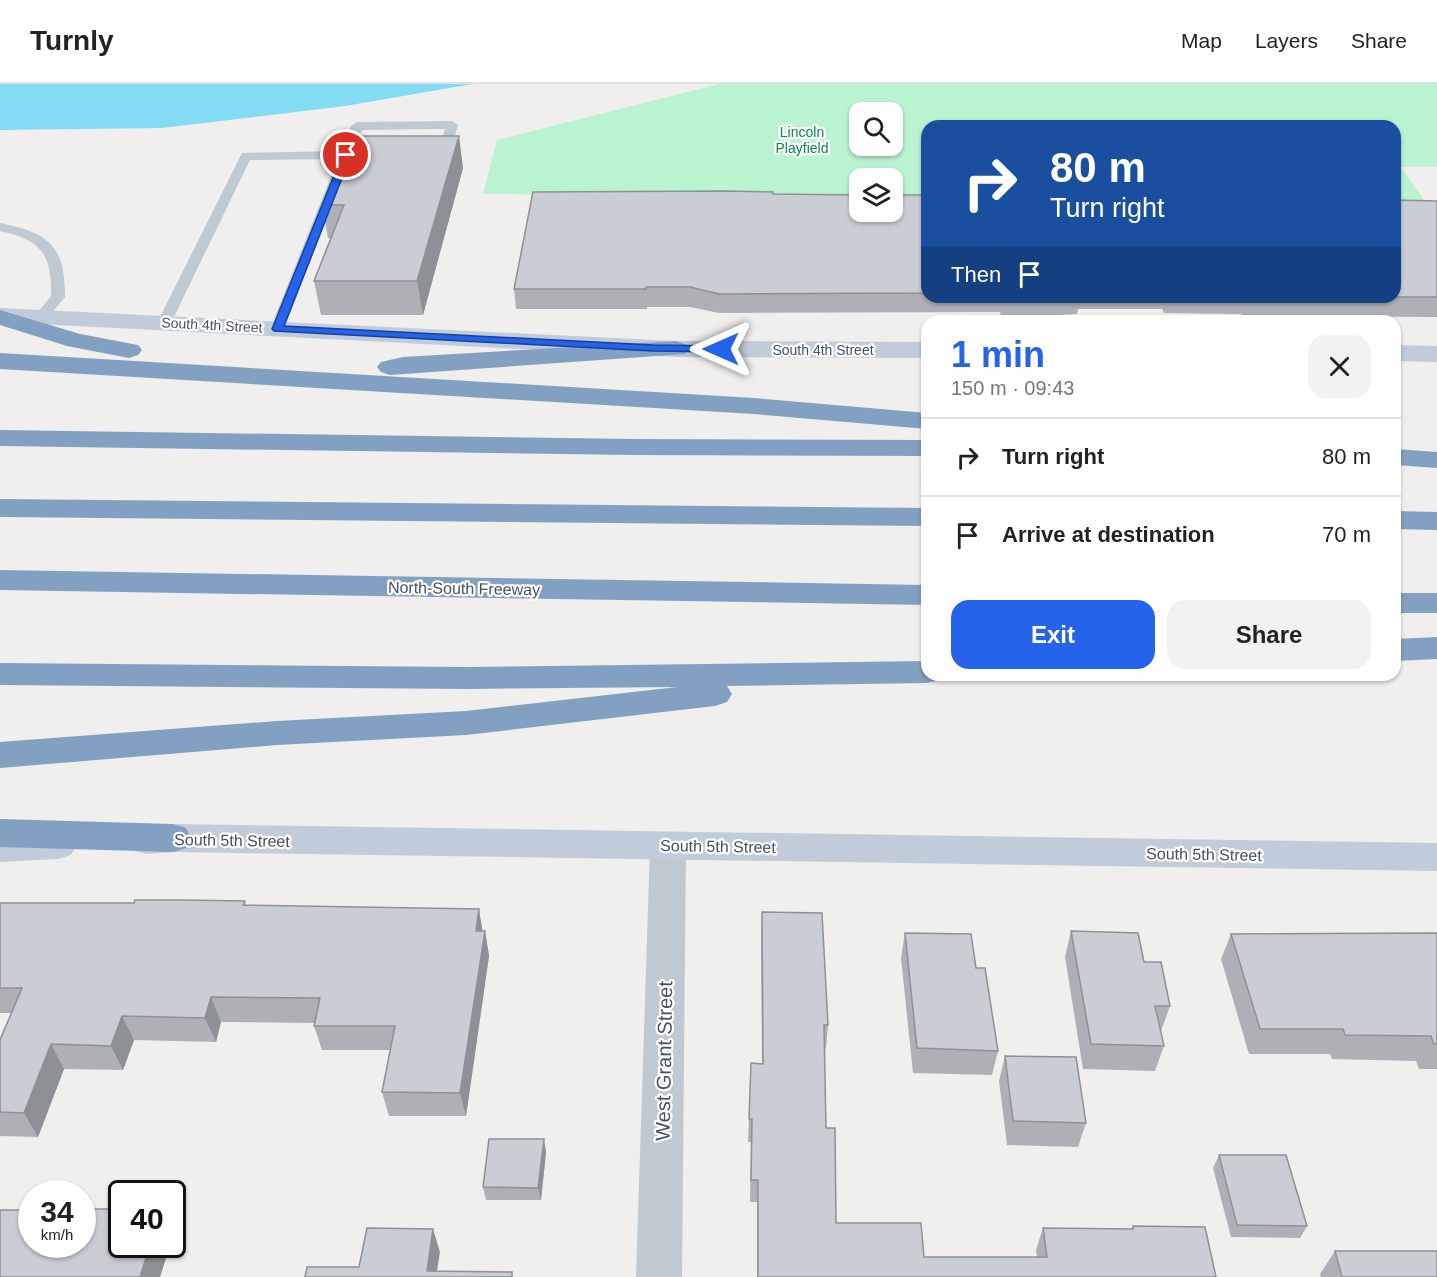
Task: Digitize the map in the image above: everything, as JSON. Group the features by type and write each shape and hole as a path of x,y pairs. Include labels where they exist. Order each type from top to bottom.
{"highway":[{"path":"0,316 76,341 279,376"},
{"path":"337,380 403,364 676,349"},
{"path":"0,361 754,406 921,420"},
{"path":"0,438 633,447 921,448"},
{"path":"1401,458 1437,460"},
{"path":"0,508 921,517"},
{"path":"1401,520 1437,521"},
{"name":"North-South Freeway","path":"0,580 921,595"},
{"path":"1401,603 1437,603"},
{"path":"1401,650 1437,648"},
{"path":"0,674 467,678 911,673"},
{"path":"0,755 277,733 466,723 911,673"},
{"path":"0,833 173,838"}],"street":[{"name":"South 4th Street","path":"0,316 676,349 921,350"},
{"path":"1401,353 1437,354"},
{"name":"South 5th Street","path":"0,848 173,838 1437,857"},
{"name":"West Grant Street","path":"659,1277 668,846"}],"lane":[{"path":"277,329 352,150 357,126 452,125 446,147 424,147"},
{"path":"164,323 246,156 352,150"},
{"path":"0,227 22,231 47,248 56,263 58,297 41,317"}],"green space":[{"name":"Lincoln Playfield","path":"719,84 1437,84 1437,167 1401,167 1401,120 921,120 921,197 903,197 903,168 849,168 849,197 483,194 497,140"},
{"name":"Lincoln Playfield","path":"1401,167 1424,200 1401,200"}],"water":[{"path":"0,84 473,84 345,106 162,128 0,130"}],"building":[{"path":"354,136 459,136 417,281 314,281 344,205 322,205"},
{"path":"726,191 849,195 849,222 903,222 903,195 921,195 921,293 719,294 690,287 514,289 533,192"},
{"path":"1401,200 1437,201 1437,297 1401,297"},
{"path":"135,900 245,901 243,905 479,909 476,931 485,931 460,1093 382,1092 395,1026 314,1026 320,998 211,997 205,1018 122,1016 111,1046 51,1044 24,1113 0,1112 0,1040 22,988 0,988 0,903 134,903"},
{"path":"762,912 822,913 828,1025 824,1025 826,1128 835,1128 836,1223 921,1223 924,1257 1047,1257 1043,1228 1205,1227 1216,1277 758,1277 758,1180 751,1180 752,1119 749,1119 751,1063 763,1064"},
{"path":"1071,931 1138,933 1144,962 1161,962 1170,1006 1155,1006 1164,1046 1091,1044"},
{"path":"905,933 971,934 976,968 985,968 998,1051 917,1048"},
{"path":"1437,933 1437,1044 1434,1044 1431,1036 1345,1035 1343,1029 1260,1029 1231,934"},
{"path":"1005,1056 1076,1057 1086,1123 1013,1121"},
{"path":"489,1139 544,1139 538,1188 483,1187"},
{"path":"1219,1155 1286,1155 1307,1226 1237,1225"},
{"path":"96,1209 108,1209 108,1258 146,1258 140,1277 0,1277 0,1210 18,1210 18,1258 96,1258"},
{"path":"367,1228 433,1229 427,1271 512,1272 512,1277 305,1277 307,1267 359,1267"},
{"path":"1335,1251 1437,1251 1437,1277 1342,1277"}],"route":[{"path":"346,155 277,329 653,348 721,349"}]}
